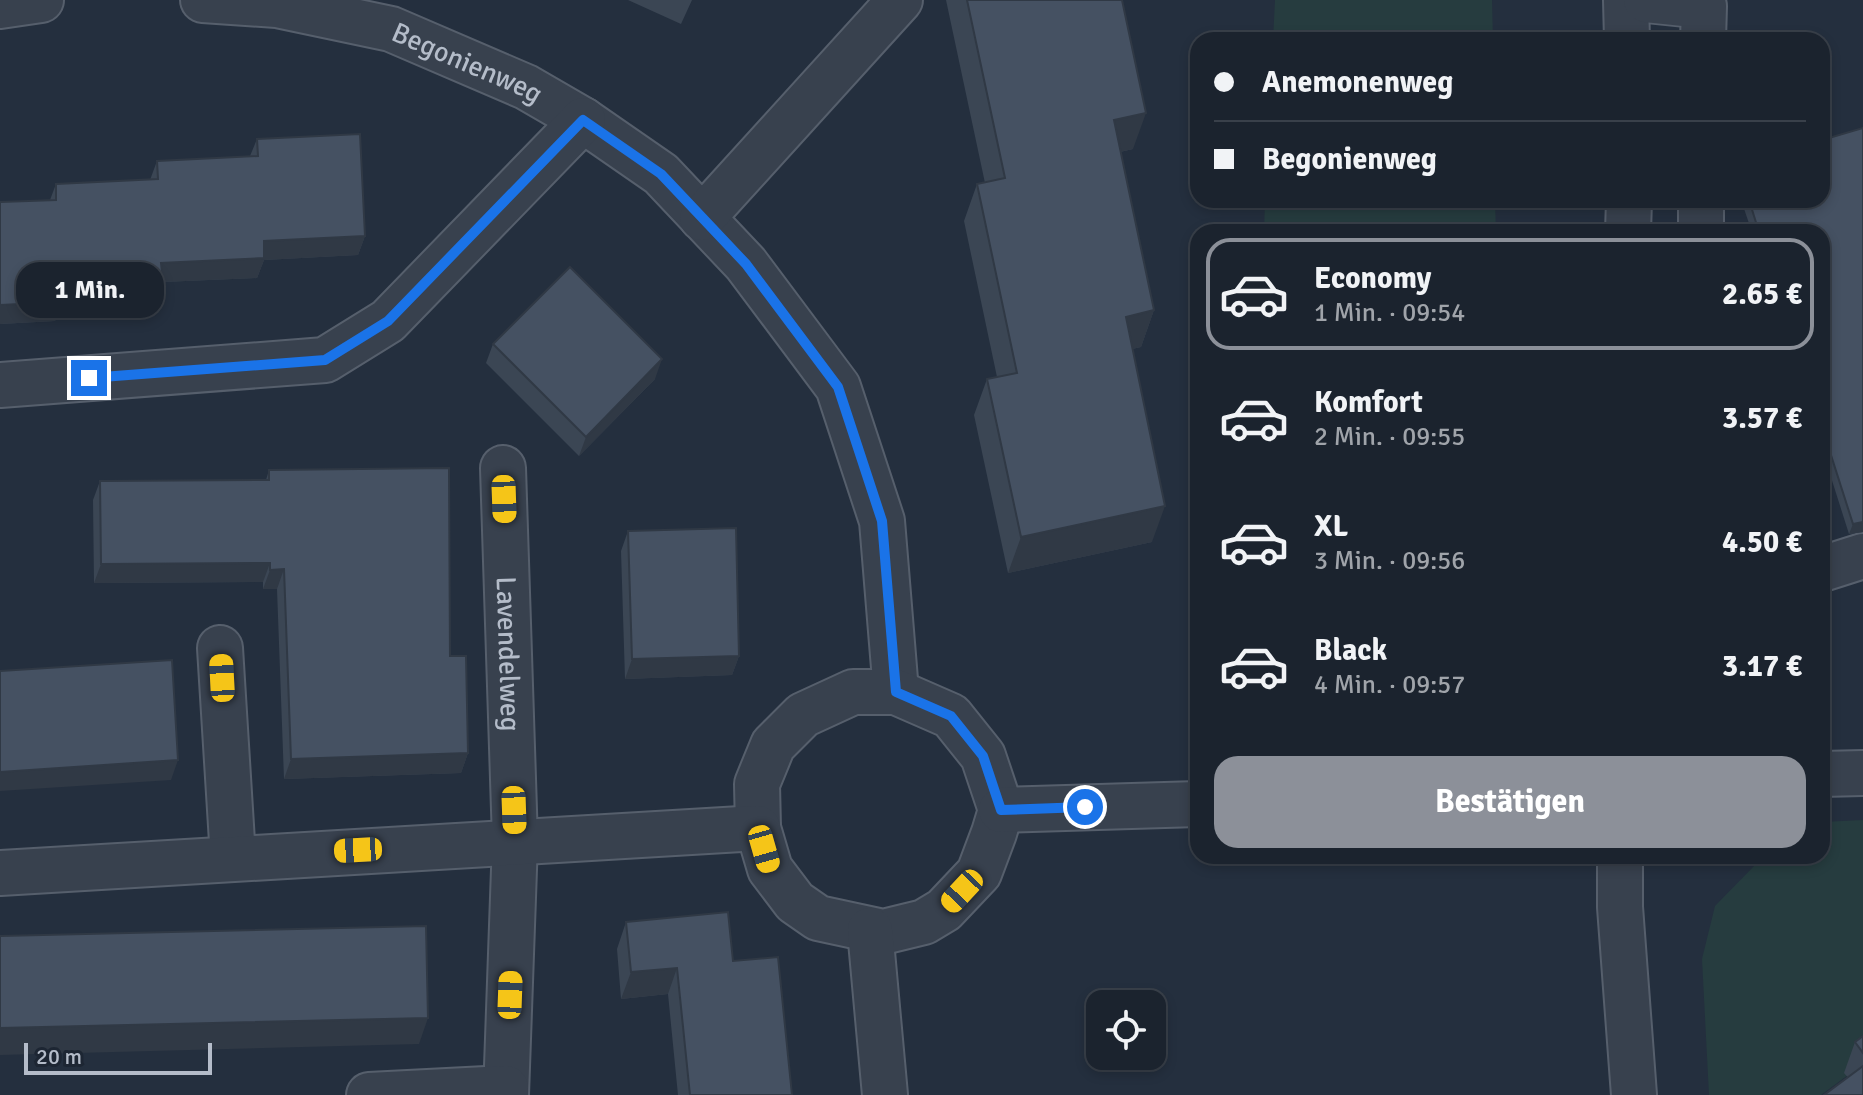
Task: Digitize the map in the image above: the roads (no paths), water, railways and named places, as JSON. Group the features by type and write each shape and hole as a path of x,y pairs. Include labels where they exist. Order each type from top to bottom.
{"street":[{"path":"0,6 41,0"},
{"name":"Begonienweg","path":"203,0 277,2 391,29 526,87 583,120 661,174 746,264 838,387 882,521 896,692"},
{"path":"702,218 900,0"},
{"path":"1626,0 1627,32"},
{"path":"1646,0 1704,6 1703,32"},
{"name":"Begonienweg","path":"0,385 325,360 388,321 583,120"},
{"name":"Lavendelweg","path":"503,468 515,841 506,1092"},
{"path":"1830,566 1863,556"},
{"path":"220,648 233,858"},
{"path":"853,692 896,692 951,716 983,756 1001,810 979,873 944,910 924,922 883,932 818,918 795,902 770,869 758,828 757,784 773,745 803,715 853,692"},
{"path":"1830,774 1863,773"},
{"path":"1001,810 1190,804"},
{"path":"0,873 758,828"},
{"path":"1620,864 1620,907 1634,1095"},
{"path":"870,930 885,1095"},
{"path":"369,1095 506,1092"}]}
